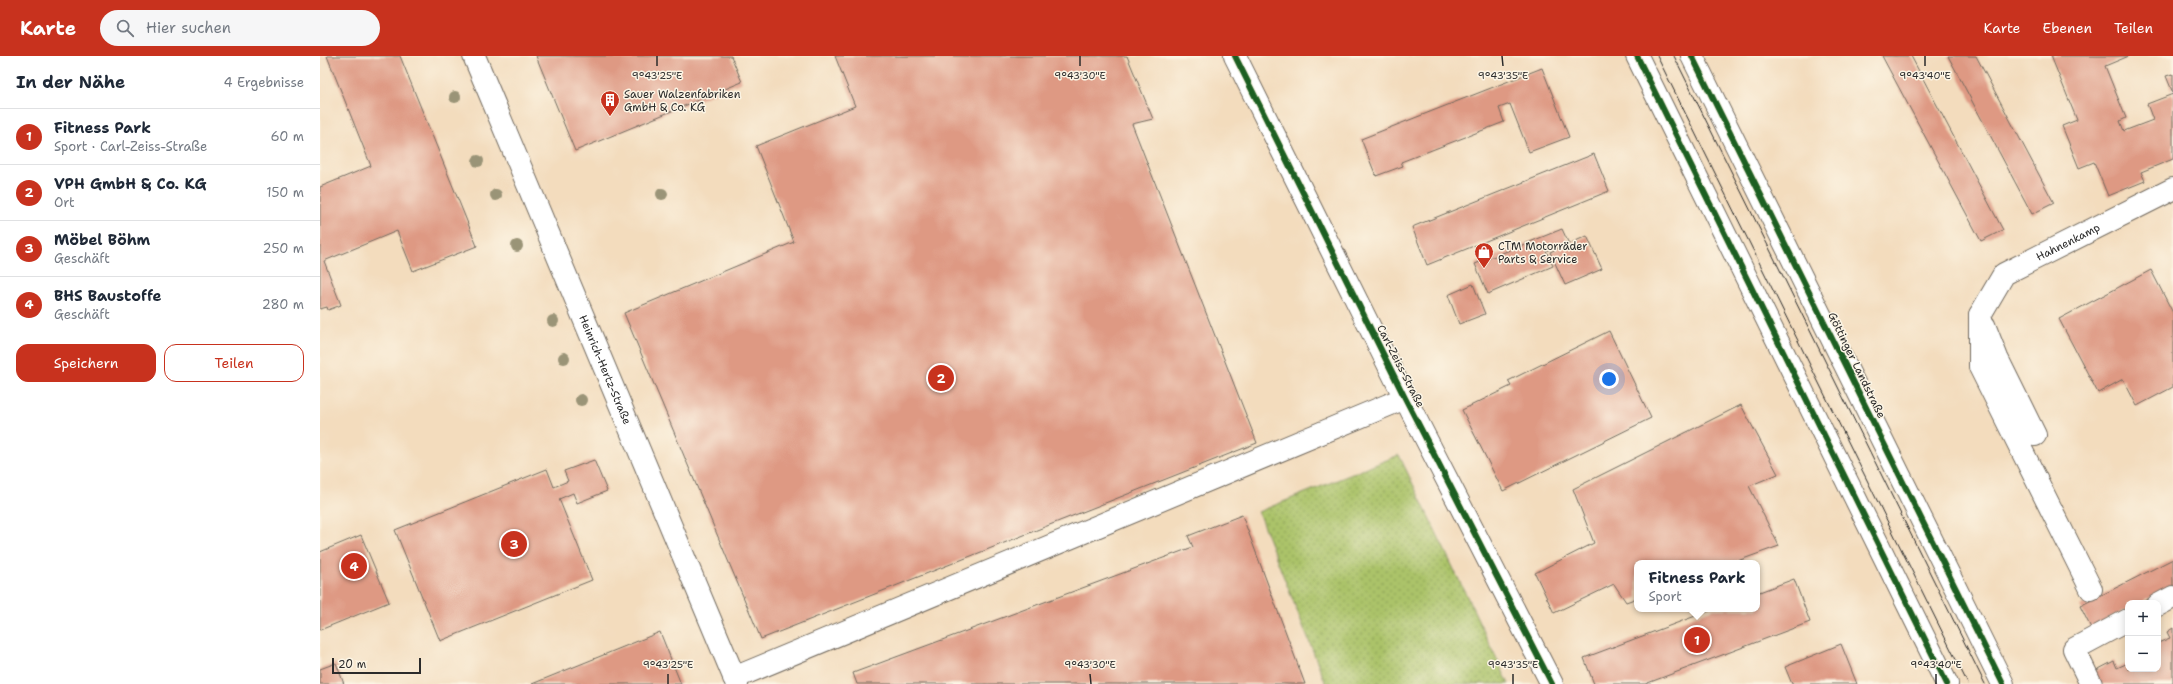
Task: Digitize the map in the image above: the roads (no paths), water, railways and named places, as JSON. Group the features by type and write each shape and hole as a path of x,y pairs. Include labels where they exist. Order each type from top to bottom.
{"street":[{"name":"Heinrich-Hertz-Straße","path":"474,56 736,681"},
{"name":"Carl-Zeiss-Straße","path":"1235,56 1405,398 1552,684"},
{"path":"1637,56 1947,684"},
{"name":"Göttinger Landstraße","path":"1692,56 2002,684"},
{"name":"Hahnenkamp","path":"1980,315 2004,274 2173,189"},
{"path":"1980,315 1997,358 2035,435"},
{"path":"1980,315 1980,367 2091,589"},
{"path":"736,681 1405,398"},
{"path":"2161,603 2173,597"},
{"path":"2091,684 2074,649 2125,622"}],"tram line":[{"path":"1657,56 1968,684"},
{"path":"1674,56 1985,684"}],"place":[{"name":"Sauer Walzenfabriken GmbH & Co. KG","path":"610,117"},
{"name":"CTM Motorräder Parts & Service","path":"1484,269"},
{"name":"VPH GmbH & Co. KG","path":"941,378"},
{"name":"Möbel Böhm","path":"514,544"},
{"name":"BHS Baustoffe","path":"354,566"},
{"name":"Fitness Park","path":"1697,640"}]}
